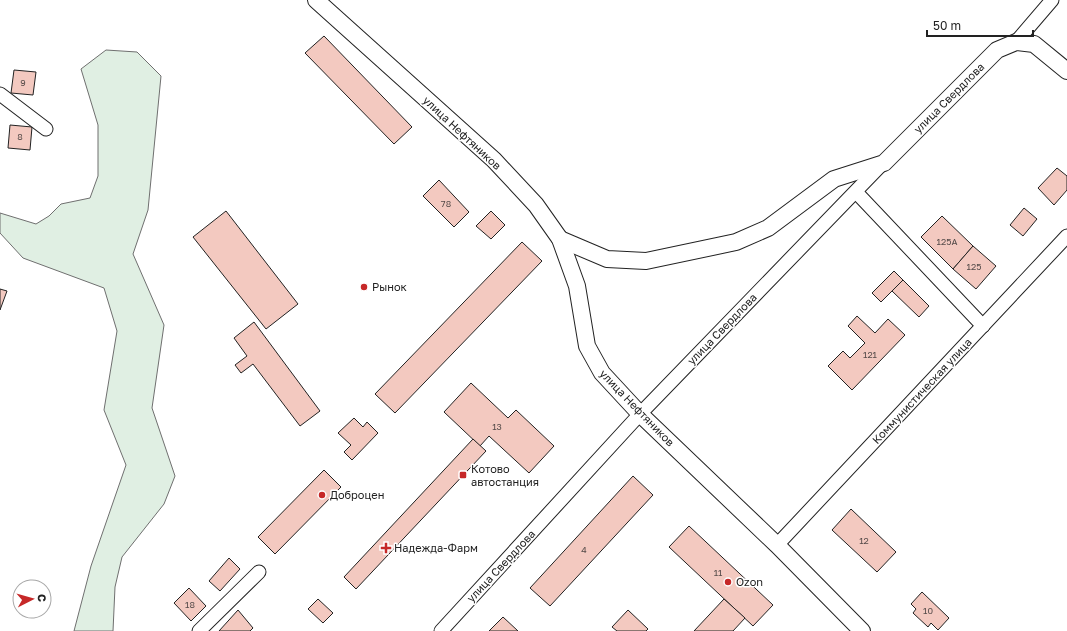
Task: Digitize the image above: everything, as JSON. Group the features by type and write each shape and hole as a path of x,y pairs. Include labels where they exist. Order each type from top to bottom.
{"street":[{"name":"улица Нефтяников","path":"316,0 494,160 536,204 560,239 577,286 587,346 602,373 640,414 777,545 862,631"},
{"name":"улица Свердлова","path":"441,631 640,414 884,163 997,50 1016,42 1052,0"},
{"name":"улица Свердлова","path":"1016,42 1034,44 1067,71"},
{"path":"0,94 46,128"},
{"path":"560,239 607,259 646,261 736,242 768,228 834,179 884,163"},
{"path":"856,192 983,326"},
{"name":"Коммунистическая улица","path":"777,545 1067,236"},
{"path":"199,631 259,572"}],"green space":[{"path":"106,50 137,52 161,76 148,210 133,254 164,325 152,408 175,476 164,504 122,557 115,587 113,631 74,631 91,566 126,465 104,410 117,331 104,288 23,258 0,233 0,213 36,224 49,216 61,204 90,198 98,176 98,125 81,69"}],"building":[{"path":"324,36 412,127 394,144 305,53"},
{"path":"14,70 36,72 33,95 11,93"},
{"path":"10,125 32,127 30,150 8,148"},
{"path":"1057,168 1067,176 1067,190 1054,205 1038,188"},
{"path":"439,180 469,212 454,227 423,196"},
{"path":"1024,208 1037,219 1023,236 1010,225"},
{"path":"226,211 298,304 266,329 193,237"},
{"path":"491,211 505,225 491,239 476,226"},
{"path":"942,216 973,246 953,269 921,237"},
{"path":"522,242 542,261 395,413 375,394"},
{"path":"973,246 996,266 976,289 953,269"},
{"path":"894,271 903,280 881,302 872,293"},
{"path":"903,280 929,306 919,317 892,291"},
{"path":"0,289 7,291 0,310"},
{"path":"857,316 875,333 888,319 905,335 852,390 828,366 843,351 850,358 865,343 848,326"},
{"path":"254,322 320,411 300,426 253,364 241,373 235,365 247,356 234,338"},
{"path":"471,383 508,418 516,410 554,446 529,473 489,436 480,446 444,412"},
{"path":"354,418 363,427 367,422 378,433 352,460 344,452 351,445 338,433"},
{"path":"473,439 486,451 356,589 344,577"},
{"path":"324,470 341,487 275,554 258,537"},
{"path":"633,476 653,495 550,606 530,588"},
{"path":"851,509 896,552 877,572 832,530"},
{"path":"689,526 773,605 753,626 669,547"},
{"path":"229,558 240,569 220,591 209,581"},
{"path":"189,588 206,606 191,621 174,603"},
{"path":"922,592 949,618 938,630 931,623 928,627 913,613 916,609 911,604"},
{"path":"318,599 333,613 323,623 308,609"},
{"path":"724,599 745,618 733,631 694,631"},
{"path":"238,610 253,628 250,631 219,631"},
{"path":"628,610 648,629 646,631 617,631 612,627"},
{"path":"503,617 518,631 489,631"}],"place":[{"name":"Рынок","path":"364,287"},
{"name":"Котово автостанция","path":"463,475"},
{"name":"Доброцен","path":"322,495"},
{"name":"Надежда-Фарм","path":"386,548"},
{"name":"Ozon","path":"728,582"}]}
